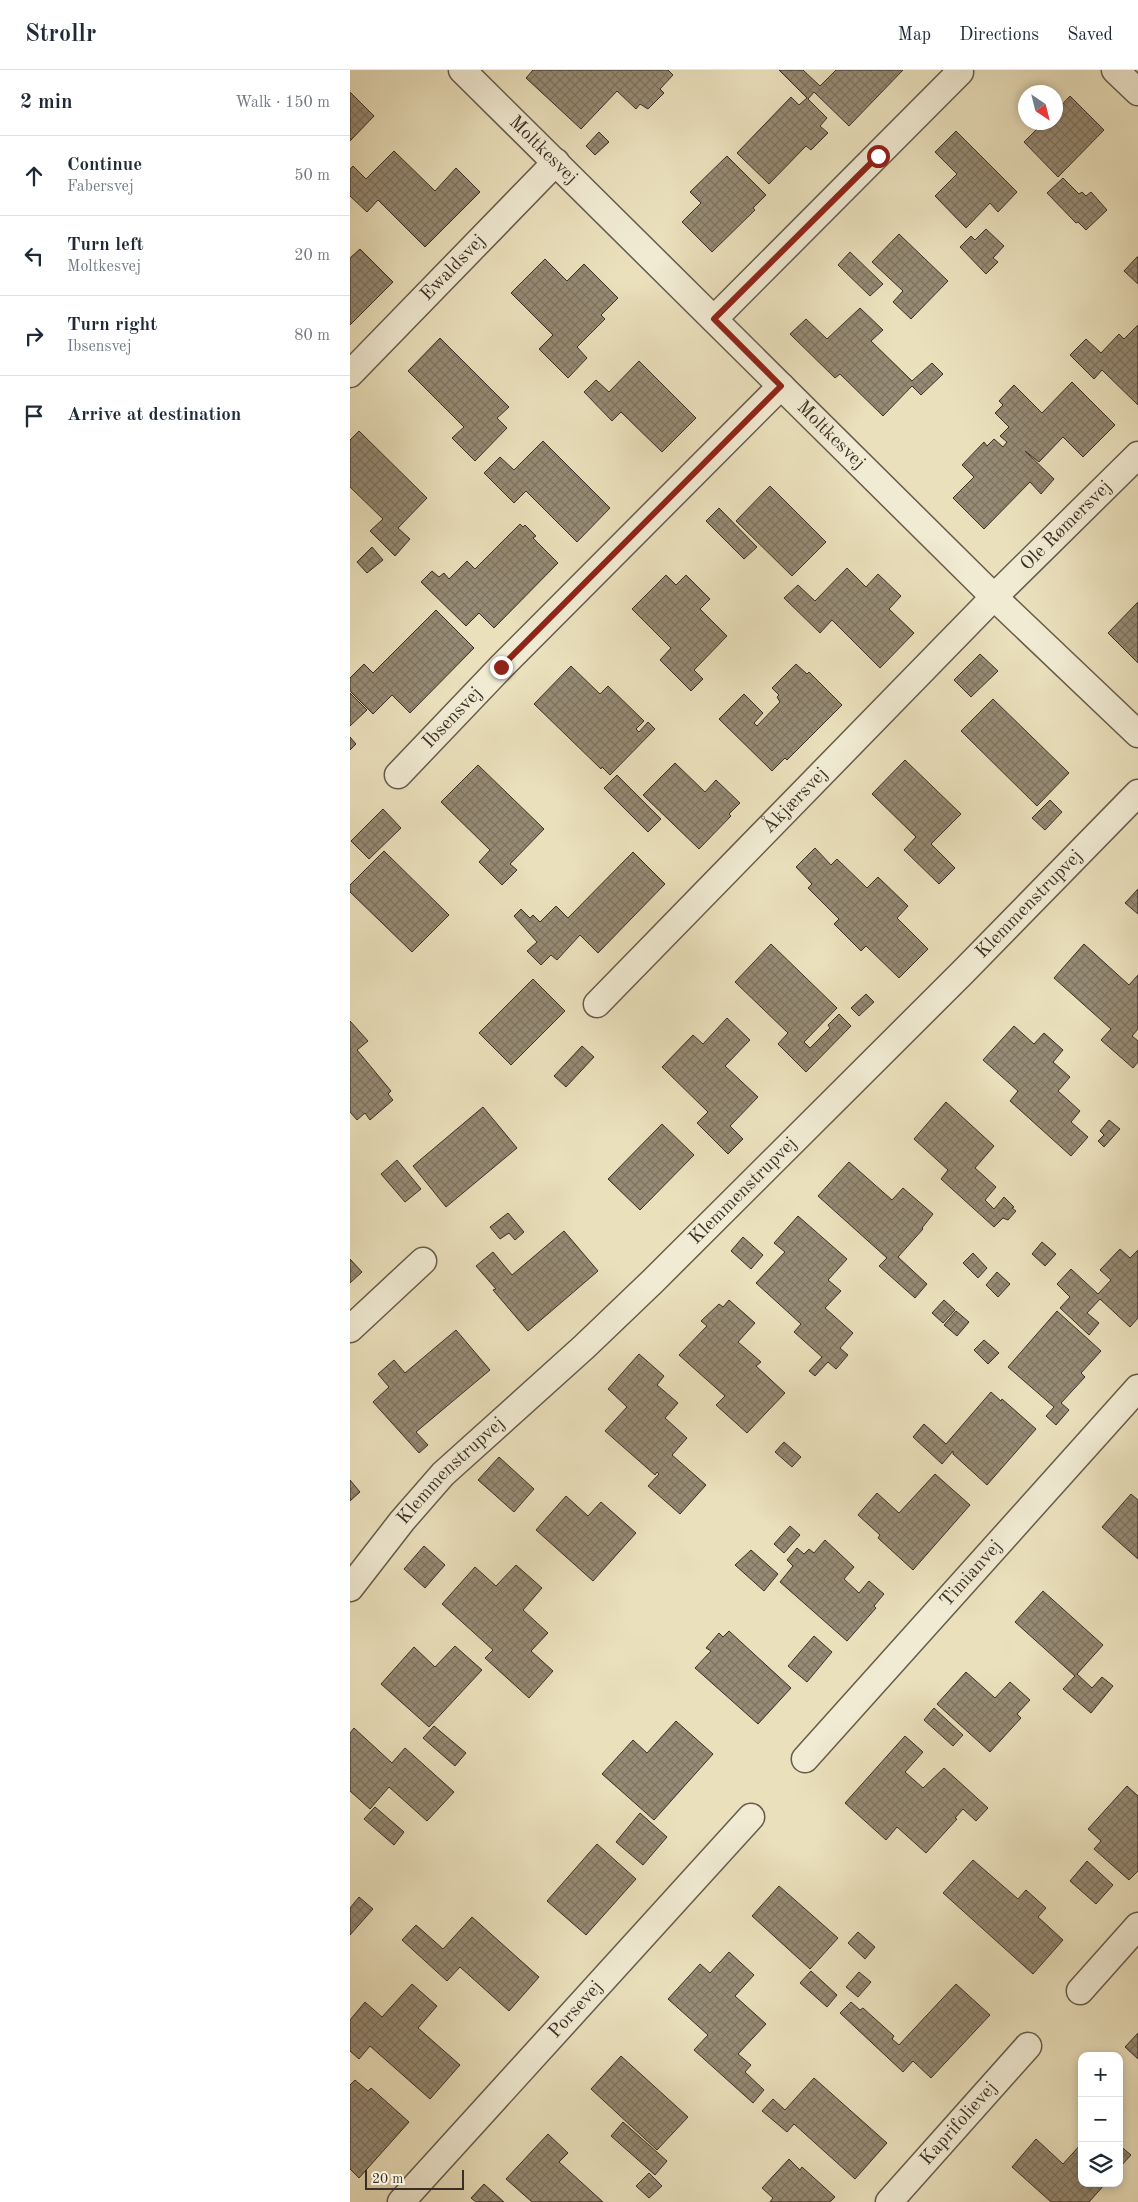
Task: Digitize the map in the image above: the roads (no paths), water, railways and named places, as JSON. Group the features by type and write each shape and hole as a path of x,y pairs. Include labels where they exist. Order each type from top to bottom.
{"street":[{"name":"Moltkesvej","path":"462,70 994,597 1138,734"},
{"path":"1115,70 1138,92"},
{"path":"714,319 960,72"},
{"name":"Ewaldsvej","path":"350,374 556,162"},
{"name":"Ibsensvej","path":"398,775 501,667 781,386"},
{"name":"Ole Rømersvej","path":"994,597 1138,455"},
{"name":"Åkjærsvej","path":"597,1004 994,597"},
{"name":"Klemmenstrupvej","path":"350,1588 402,1521 443,1474 653,1281 962,973 1138,793"},
{"path":"350,1329 423,1261"},
{"name":"Timianvej","path":"805,1759 1138,1388"},
{"name":"Porsevej","path":"401,2202 751,1817"},
{"path":"1080,1991 1138,1926"},
{"name":"Kaprifolievej","path":"889,2202 1028,2046"}]}
